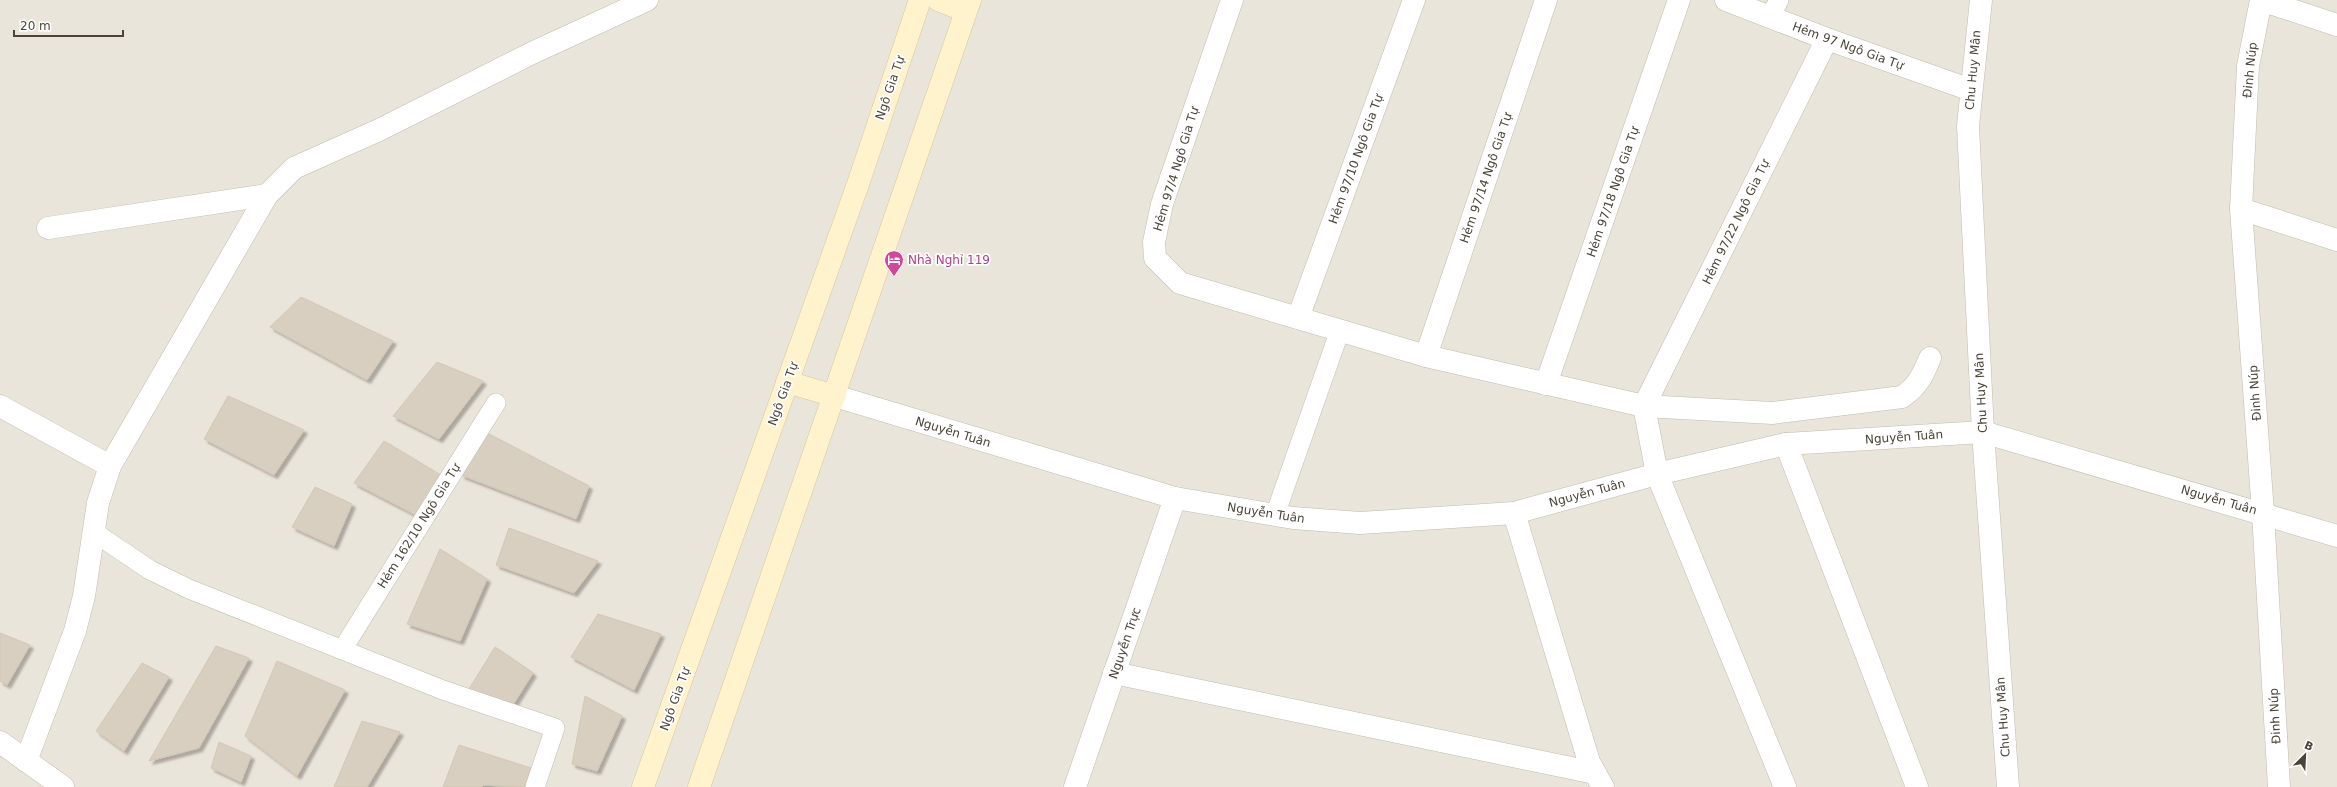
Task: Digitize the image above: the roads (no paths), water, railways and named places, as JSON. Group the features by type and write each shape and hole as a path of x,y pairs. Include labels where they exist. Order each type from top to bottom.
{"main road":[{"name":"Ngô Gia Tự","path":"643,787 787,382 920,0"},
{"path":"699,787 835,396 968,6 938,0"},
{"path":"787,382 835,396"}],"street":[{"path":"26,761 76,631 95,533 98,503 110,466 267,195 294,168 379,130 532,53 647,0"},
{"name":"Hẻm 97/4 Ngô Gia Tự","path":"1232,0 1162,204 1154,242 1155,258 1180,283 1426,356 1644,406 1772,413 1902,396 1914,388 1924,375 1930,358"},
{"name":"Hẻm 97/10 Ngô Gia Tự","path":"1298,318 1414,0"},
{"name":"Hẻm 97/14 Ngô Gia Tự","path":"1426,356 1546,0"},
{"name":"Hẻm 97/18 Ngô Gia Tự","path":"1546,384 1679,0"},
{"name":"Hẻm 97 Ngô Gia Tự","path":"1726,0 1774,9 1827,39 1972,90"},
{"name":"Chu Huy Mân","path":"1981,0 1968,126 1983,432 2008,787"},
{"path":"2261,0 2337,25"},
{"name":"Đinh Núp","path":"2261,0 2248,66 2241,209 2263,513 2279,787"},
{"name":"Hẻm 97/22 Ngô Gia Tự","path":"1644,406 1827,39"},
{"path":"48,228 267,195"},
{"path":"2241,209 2337,240"},
{"name":"Nguyễn Tuân","path":"835,396 1175,498 1275,515 1360,523 1514,513 1657,474 1786,444 1983,432 2263,513 2337,536"},
{"path":"1644,406 1657,474 1785,787"},
{"path":"2,409 110,466"},
{"path":"1786,444 1917,787"},
{"name":"Nguyễn Trực","path":"1075,787 1175,498"},
{"path":"1514,513 1589,762 1599,780"},
{"path":"1114,673 1599,780"},
{"path":"0,742 63,787"}],"lane":[{"path":"1275,515 1340,330"},
{"name":"Hẻm 162/10 Ngô Gia Tự","path":"342,650 496,403"},
{"path":"95,533 150,570 189,589 443,690 555,728 535,787"}],"place":[{"name":"Nhà Nghỉ 119","path":"894,277"}]}
